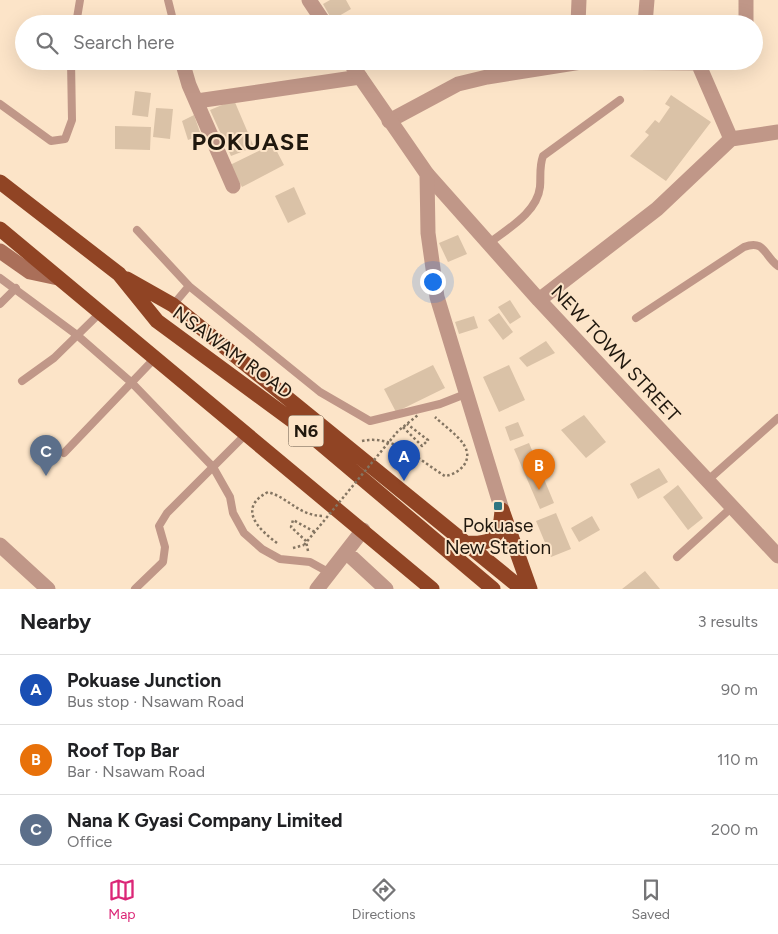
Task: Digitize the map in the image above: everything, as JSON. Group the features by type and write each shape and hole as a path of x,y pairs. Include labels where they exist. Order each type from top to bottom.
{"highway":[{"name":"NSAWAM ROAD","path":"0,182 119,274 156,321 301,427 493,589"},
{"name":"N6","path":"0,229 432,589"},
{"path":"119,274 173,305 345,444 463,543 522,589"},
{"path":"463,543 482,544 491,540 501,524 502,510"},
{"path":"502,510 530,589"}],"main road":[{"path":"0,250 30,272 58,278"}],"street":[{"path":"309,0 318,15"},
{"path":"578,15 579,0"},
{"path":"646,15 647,0"},
{"path":"746,0 746,15"},
{"path":"184,70 233,186"},
{"name":"NEW TOWN STREET","path":"356,70 427,174 488,244 708,480 731,508 778,556"},
{"path":"389,121 458,84 471,80 532,70"},
{"path":"701,70 731,139"},
{"path":"196,101 360,77"},
{"path":"540,300 657,209 731,139 778,132"},
{"path":"427,174 428,233 437,297 468,393 502,510"},
{"path":"317,589 363,530"},
{"path":"0,545 48,589"},
{"path":"346,552 386,589"}],"lane":[{"path":"78,15 80,0"},
{"path":"168,0 172,15"},
{"path":"0,104 52,141 65,139 72,120 71,70"},
{"path":"488,244 532,209 540,187 542,156 620,100"},
{"path":"137,230 189,286 320,392 370,422 440,404 468,393"},
{"path":"636,318 744,246 753,243 759,245 778,266"},
{"path":"0,278 77,335 132,383 213,467 230,497 233,513 240,526 262,549 280,559 310,562 330,573"},
{"path":"173,305 189,286"},
{"path":"0,304 16,288"},
{"path":"22,381 54,358 101,312"},
{"path":"64,453 154,358"},
{"path":"708,480 778,418"},
{"path":"135,589 163,562 165,547 159,526 168,513 246,434"},
{"path":"677,557 731,508"}],"path":[{"path":"292,549 304,545 403,428 418,415 426,413"},
{"path":"345,444 371,439 403,447 445,476 455,475 463,468 467,458 465,446 434,416"},
{"path":"403,428 422,446 428,440 410,428"},
{"path":"282,548 256,524 252,511 253,503 268,492 276,494 309,516 346,516"},
{"path":"306,541 291,527 293,520 315,532"}],"building":[{"path":"330,0 346,0 351,9 341,15 329,15 323,4"},
{"path":"135,91 151,93 148,117 132,115"},
{"path":"671,95 711,122 666,181 630,156 649,135 645,132 655,120 659,123 670,107 665,104"},
{"path":"234,100 254,147 231,156 210,110"},
{"path":"156,108 173,109 170,139 153,137"},
{"path":"194,115 201,135 188,140 182,121"},
{"path":"115,126 151,127 150,150 115,149"},
{"path":"273,144 284,165 242,187 230,165"},
{"path":"294,187 306,214 288,223 275,196"},
{"path":"458,235 467,254 448,262 439,243"},
{"path":"510,300 521,317 510,324 498,307"},
{"path":"499,313 513,332 503,340 488,320"},
{"path":"474,316 478,328 459,334 455,322"},
{"path":"546,341 555,353 527,367 519,358"},
{"path":"433,365 445,388 396,412 384,389"},
{"path":"509,365 525,400 499,412 483,377"},
{"path":"584,415 606,442 586,458 561,430"},
{"path":"518,422 524,436 510,441 505,427"},
{"path":"529,443 554,503 540,509 514,449"},
{"path":"659,468 668,482 638,499 630,484"},
{"path":"678,485 703,518 688,530 663,497"},
{"path":"556,513 571,549 551,557 536,521"},
{"path":"592,516 600,530 579,542 571,528"},
{"path":"645,571 660,589 622,589"}],"place":[{"name":"Nana K Gyasi Company Limited","path":"46,476"},
{"name":"Pokuase Junction","path":"404,481"},
{"name":"Roof Top Bar","path":"539,490"},
{"name":"Pokuase New Station","path":"498,506"}],"district":[{"name":"POKUASE","path":"251,142"}]}
